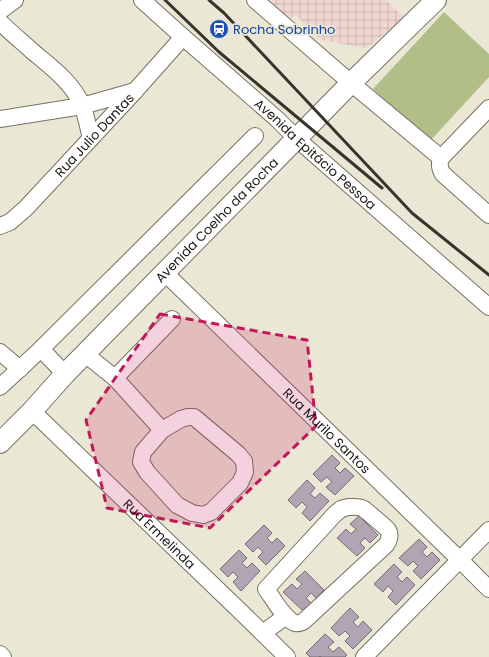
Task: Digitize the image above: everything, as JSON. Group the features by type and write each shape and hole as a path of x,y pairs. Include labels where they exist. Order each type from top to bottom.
{"main road":[{"name":"Avenida Coelho da Rocha","path":"0,443 32,411 65,374 351,83 436,0"}],"street":[{"path":"0,11 15,0"},
{"name":"Avenida Epitácio Pessoa","path":"142,0 271,114 297,139 489,307"},
{"path":"255,0 441,158"},
{"path":"0,22 67,82 76,94 82,106 91,138"},
{"name":"Rua Julio Dantas","path":"0,226 10,222 26,208 183,37"},
{"path":"0,119 82,106 135,91"},
{"path":"486,207 443,174 440,170 440,166 441,158 489,108"},
{"path":"0,387 42,349 255,136"},
{"name":"Rua Murilo Santos","path":"165,273 489,589"},
{"path":"116,378 172,319"},
{"path":"42,349 65,374"},
{"path":"0,352 20,368"},
{"path":"85,354 116,378 162,430"},
{"name":"Rua Ermelinda","path":"32,411 287,657"},
{"path":"194,417 238,454 244,461 245,472 240,483 211,512 203,515 192,513 177,506 147,472 141,462 143,452 162,430 180,419 194,417"},
{"path":"348,507 363,508 388,530 390,536 386,545 304,621 295,623 286,616 266,589 335,514 341,509 348,507"},
{"path":"368,656 489,530"},
{"path":"262,633 286,616"},
{"path":"0,654 3,657"}],"highlighted area":[{"path":"160,314 307,340 316,426 210,528 107,508 86,420"}],"shaded area":[{"path":"270,0 386,0 405,18 366,48 321,40 295,14 290,20"}],"green space":[{"path":"444,12 489,54 489,77 430,141 373,89"}],"building":[{"path":"332,455 340,463 335,468 340,473 345,468 354,476 335,495 326,487 332,482 327,477 321,482 313,474"},
{"path":"307,480 315,488 310,494 315,498 320,493 329,501 310,521 302,513 307,507 302,502 296,508 288,500"},
{"path":"359,516 378,535 370,543 365,538 360,543 365,548 357,556 337,538 346,529 351,534 356,529 350,524"},
{"path":"264,525 272,533 267,538 272,543 277,538 285,546 266,565 258,557 263,552 258,547 253,552 245,544"},
{"path":"419,539 427,547 422,552 427,557 432,552 440,560 421,579 413,571 418,566 413,561 408,566 399,558"},
{"path":"239,550 247,558 242,563 247,568 252,563 260,571 241,591 233,582 238,577 233,572 228,577 220,569"},
{"path":"394,564 402,572 397,577 402,582 407,577 415,585 396,605 388,597 393,591 388,586 383,592 374,584"},
{"path":"305,571 324,590 316,598 311,593 306,598 311,603 303,611 283,592 292,584 297,589 302,584 296,579"},
{"path":"350,608 359,617 353,622 358,627 363,621 372,630 353,649 345,641 350,636 345,631 339,636 331,628"},
{"path":"325,634 334,642 328,647 333,652 339,647 347,655 345,657 310,657 306,653"}],"railway":[{"path":"165,0 219,52 382,188"},
{"path":"209,0 224,13 412,213 489,275"}],"place":[{"name":"Rocha Sobrinho","path":"219,29"}]}
